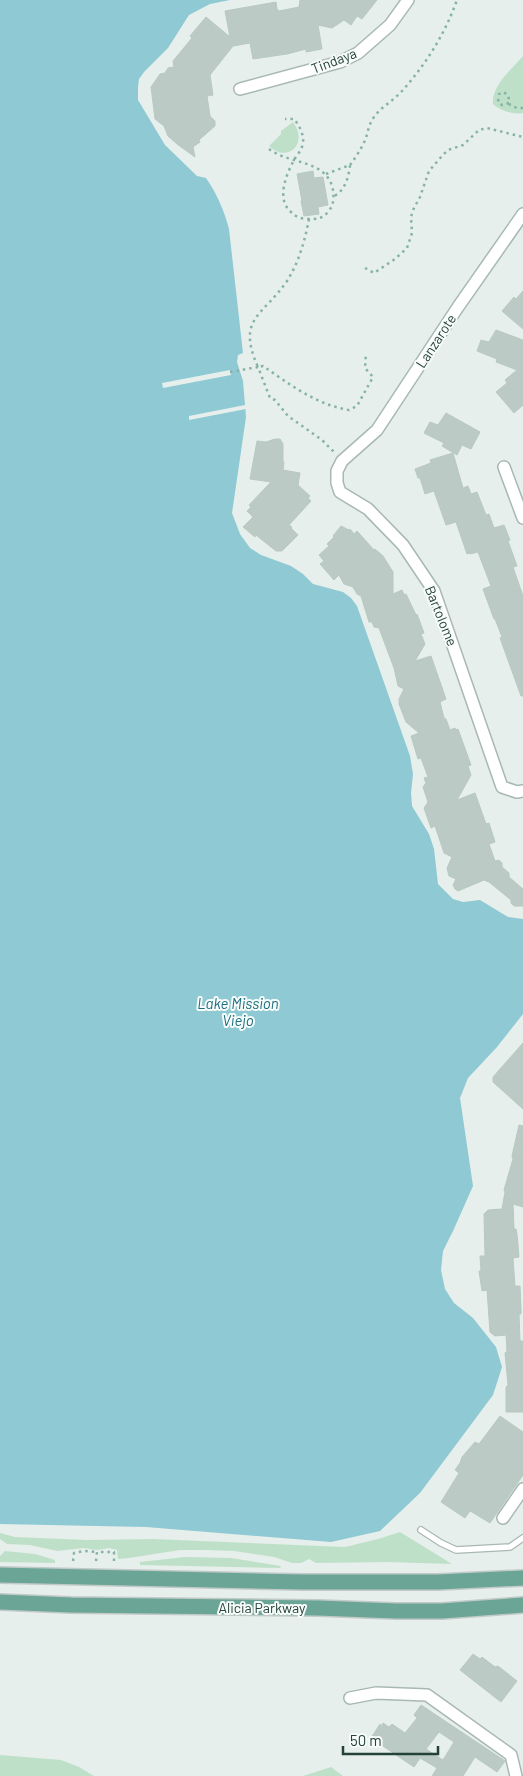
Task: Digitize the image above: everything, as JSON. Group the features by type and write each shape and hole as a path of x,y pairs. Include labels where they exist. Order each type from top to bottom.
{"main road":[{"name":"Alicia Parkway","path":"0,1575 302,1582 438,1582 523,1578"},
{"name":"Alicia Parkway","path":"0,1602 442,1612 523,1605"}],"street":[{"name":"Tindaya","path":"240,89 340,62 358,53 390,25 408,0"},
{"name":"Lanzarote","path":"342,461 377,430 458,307 523,214"},
{"name":"Bartolome","path":"342,461 337,471 336,483 340,492 368,509 403,545 434,591 502,787 520,791"},
{"path":"504,466 523,518"},
{"path":"503,1518 523,1489"},
{"path":"350,1698 376,1693 426,1695 511,1755 516,1776"}],"lane":[{"path":"421,1530 456,1550 510,1547 523,1538"}],"path":[{"path":"334,196 339,194 344,186 349,175 350,165 362,146 370,123 375,115 400,93 416,74 446,28 457,0"},
{"path":"509,103 508,95 503,92 499,94 498,102 502,105 509,103 517,108 523,108"},
{"path":"269,149 286,158 294,160 316,167 326,174 332,185 334,196 329,211 318,219 303,220 287,209 283,201 282,190 294,160 303,143 300,126 294,119 285,119"},
{"path":"365,268 374,273 396,259 407,248 412,233 411,217 427,176 448,150 463,145 479,130 487,128 523,137"},
{"path":"326,174 350,165"},
{"path":"309,219 300,256 288,279 258,313 251,324 248,337 252,354 270,398 275,400 288,416 322,440 342,461"},
{"path":"230,372 263,366 288,384 321,402 349,410 357,406 373,377 365,368 366,352"},
{"path":"74,1561 74,1553 108,1551 114,1552 114,1562"},
{"path":"96,1562 97,1552"}],"green space":[{"path":"523,56 523,113 511,113 493,104 493,97 503,78"},
{"path":"293,122 299,137 294,149 283,153 269,146 281,134 281,131"},
{"path":"400,1532 452,1564 387,1562 316,1563 309,1559 301,1563 292,1563 274,1557 234,1551 206,1550 180,1550 118,1559 117,1550 109,1548 57,1551 30,1545 7,1544 0,1539 0,1533 15,1537 87,1540 153,1539 345,1547"},
{"path":"5,1551 35,1554 55,1560 55,1563 0,1562 0,1556"},
{"path":"185,1557 231,1558 281,1566 280,1568 140,1565 140,1562"},
{"path":"0,1755 61,1760 79,1767 94,1776 0,1776"},
{"path":"331,1767 343,1776 303,1776"}],"water":[{"name":"Lake Mission Viejo","path":"0,0 230,0 210,4 189,15 168,48 139,79 138,100 165,145 197,176 206,178 220,202 229,229 243,353 238,355 237,362 243,381 246,417 232,513 240,534 250,548 261,555 291,566 313,584 343,592 357,606 410,756 413,774 412,806 429,834 434,849 438,884 453,899 463,902 480,900 508,917 523,919 523,1014 497,1047 468,1078 460,1098 473,1186 443,1251 441,1270 445,1289 454,1303 473,1318 496,1347 502,1367 493,1395 420,1493 380,1531 331,1542 146,1527 0,1524"}],"pier":[{"path":"230,370 231,375 163,388 162,383"},
{"path":"245,405 246,409 189,420 189,416"}],"building":[{"path":"300,0 377,0 362,19 357,16 351,25 344,20 332,28 318,25 322,49 306,52 306,49 253,59 250,43 233,46 210,75 213,95 207,96 210,116 215,121 215,126 193,147 195,157 168,136 164,126 155,119 151,87 160,74 165,73 168,68 174,67 173,61 206,17 230,37 225,11 276,2 279,11 299,7"},
{"path":"313,171 314,178 323,177 328,205 318,207 319,214 304,216 297,174"},
{"path":"523,291 523,329 502,311 514,297 516,299"},
{"path":"496,330 523,340 523,405 514,413 496,392 507,383 505,380 517,370 496,362 497,359 477,351 481,340 489,342"},
{"path":"446,413 480,432 471,449 462,445 457,455 442,446 444,443 424,433 430,422 438,425"},
{"path":"280,439 283,444 283,470 300,473 298,485 310,496 308,498 311,501 289,525 298,535 282,551 276,551 243,527 253,517 247,511 251,507 249,505 271,482 250,479 257,441 266,442"},
{"path":"453,453 463,488 468,486 471,494 477,492 486,515 489,514 494,528 504,525 510,540 508,541 517,566 513,567 523,596 523,696 521,696 500,638 502,637 483,589 491,586 478,552 467,554 456,522 446,525 434,491 425,494 415,469 431,463 430,460"},
{"path":"341,526 350,529 354,534 357,531 374,550 383,556 393,572 393,594 402,590 417,614 424,633 421,634 425,644 415,661 431,656 446,699 440,702 444,718 450,730 458,729 471,765 468,766 471,775 457,800 475,793 486,824 489,823 495,842 489,844 495,861 499,860 502,863 502,867 509,873 509,877 523,889 523,906 514,906 511,900 484,880 458,891 453,885 456,879 449,876 447,868 452,857 444,853 435,826 431,828 424,808 428,802 423,787 426,783 424,778 428,777 421,758 418,759 411,736 419,733 406,722 399,704 399,699 404,689 398,686 394,668 379,628 374,627 372,622 369,622 361,596 357,594 353,587 344,584 339,575 334,580 320,564 324,561 319,555 329,546 327,544"},
{"path":"523,1043 523,1109 493,1082 493,1077"},
{"path":"519,1125 523,1126 523,1207 513,1204 514,1229 516,1229 517,1234 519,1257 513,1258 515,1286 520,1286 520,1341 523,1341 523,1412 506,1412 506,1387 508,1385 505,1353 507,1351 506,1335 495,1336 490,1332 487,1290 482,1291 479,1271 481,1271 480,1256 485,1256 484,1214 488,1210 502,1209 504,1190 513,1159 512,1156"},
{"path":"500,1416 523,1432 523,1475 490,1523 470,1511 465,1518 441,1502 459,1473 455,1470 462,1457 475,1442 479,1444"},
{"path":"473,1654 480,1659 482,1657 495,1667 498,1666 517,1681 501,1702 460,1670"},
{"path":"421,1705 505,1761 497,1772 475,1757 463,1776 432,1776 437,1768 420,1758 414,1767 371,1738 380,1724 382,1726 383,1723 389,1727 392,1724 405,1733 417,1718 414,1715","holes":["439,1732 454,1742 443,1760 426,1749"]}]}
